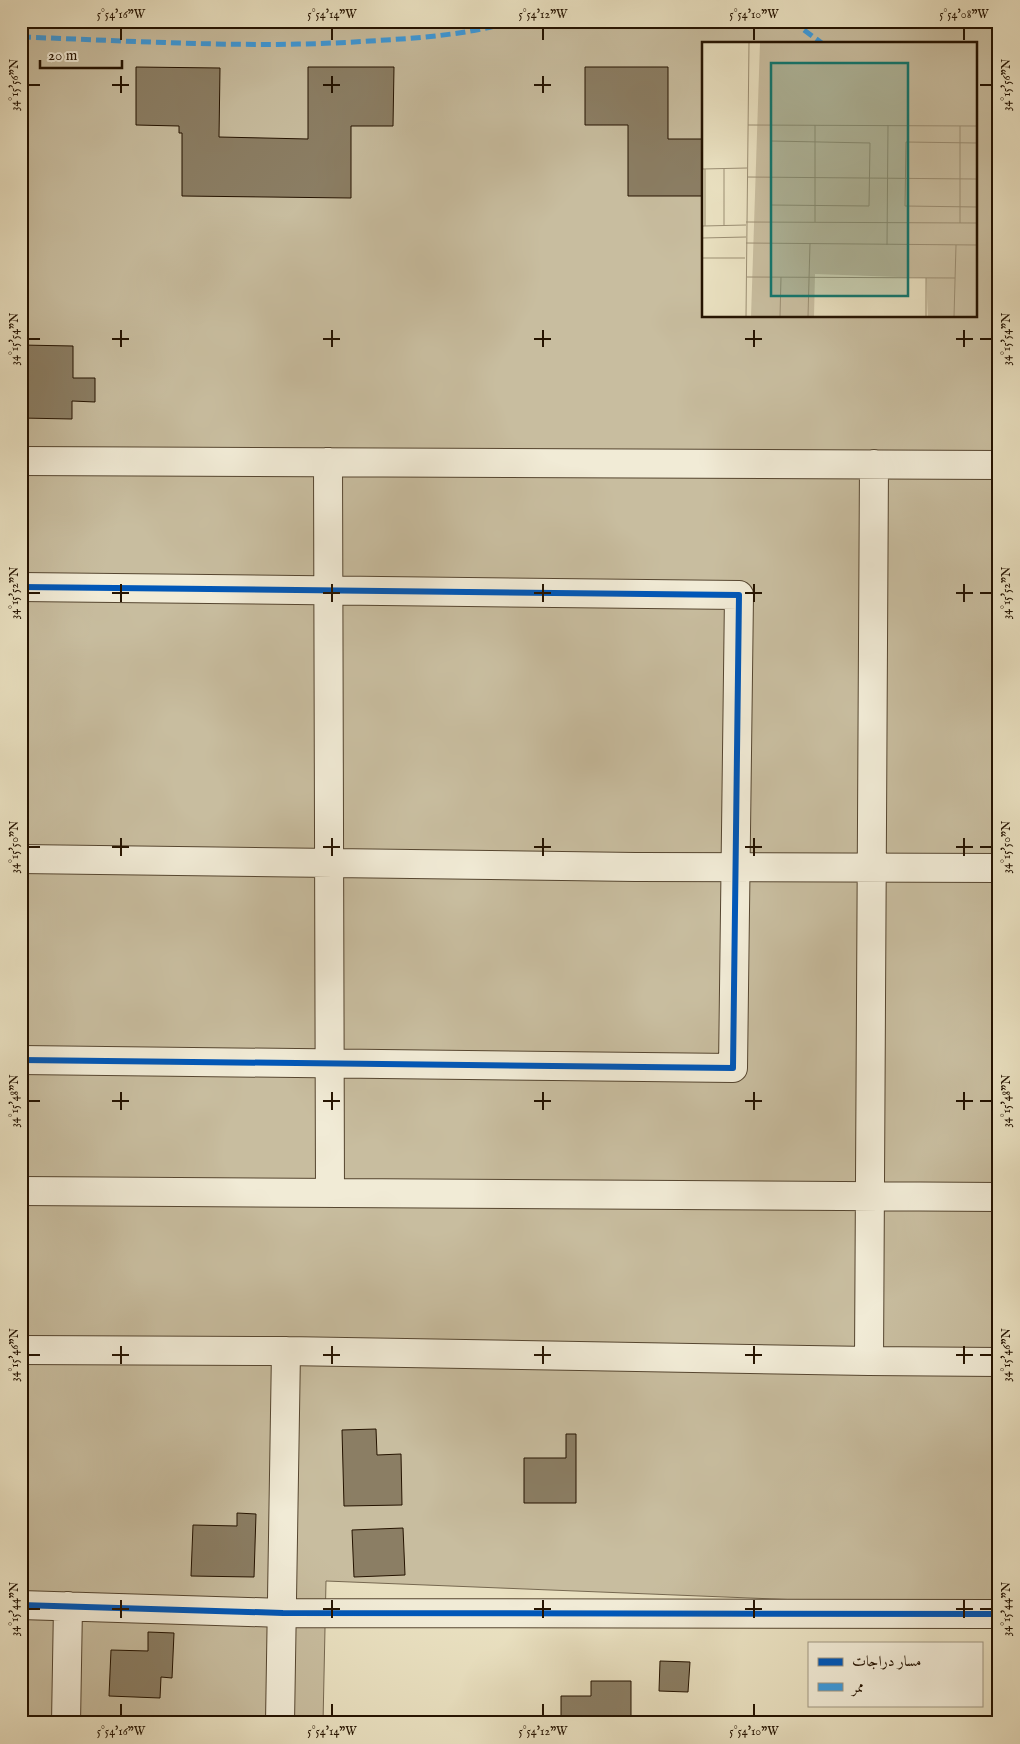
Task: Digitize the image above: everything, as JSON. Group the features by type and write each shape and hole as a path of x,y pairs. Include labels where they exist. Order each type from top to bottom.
{"street":[{"path":"21,461 999,465"},
{"path":"328,462 330,1193"},
{"path":"869,1361 874,464"},
{"path":"21,587 739,595 733,1068 21,1060"},
{"path":"21,859 999,868"},
{"path":"21,1191 999,1197"},
{"path":"21,1350 286,1351 999,1362"},
{"path":"280,1723 286,1351"},
{"path":"21,1605 282,1613 999,1614"},
{"path":"66,1723 68,1606"}],"shaded area":[{"path":"21,21 999,21 999,1608 326,1581 323,1723 21,1723"}],"building":[{"path":"136,67 220,68 219,137 308,139 308,67 394,67 393,126 351,126 351,198 182,196 182,133 179,133 179,126 136,125"},
{"path":"585,67 668,67 668,139 702,139 702,196 628,196 628,125 585,125"},
{"path":"21,345 73,346 73,378 95,378 95,402 72,401 72,419 21,418"},
{"path":"376,1429 377,1455 401,1454 402,1505 344,1506 342,1430"},
{"path":"566,1434 576,1434 576,1503 524,1503 524,1458 566,1458"},
{"path":"237,1513 256,1514 254,1577 191,1576 193,1525 237,1526"},
{"path":"403,1528 405,1575 354,1577 352,1530"},
{"path":"148,1632 174,1633 172,1678 161,1677 160,1698 109,1696 111,1650 148,1651"},
{"path":"660,1661 690,1662 688,1692 659,1691"},
{"path":"591,1681 631,1681 631,1723 561,1722 561,1696 591,1696"}],"marked path":[{"path":"21,37 196,44 326,43 407,39 443,35 478,30 513,21"},
{"path":"792,21 820,42"}],"cycle path":[{"path":"21,587 739,595 733,1068 21,1060"},
{"path":"21,1605 283,1613 999,1614"}]}
